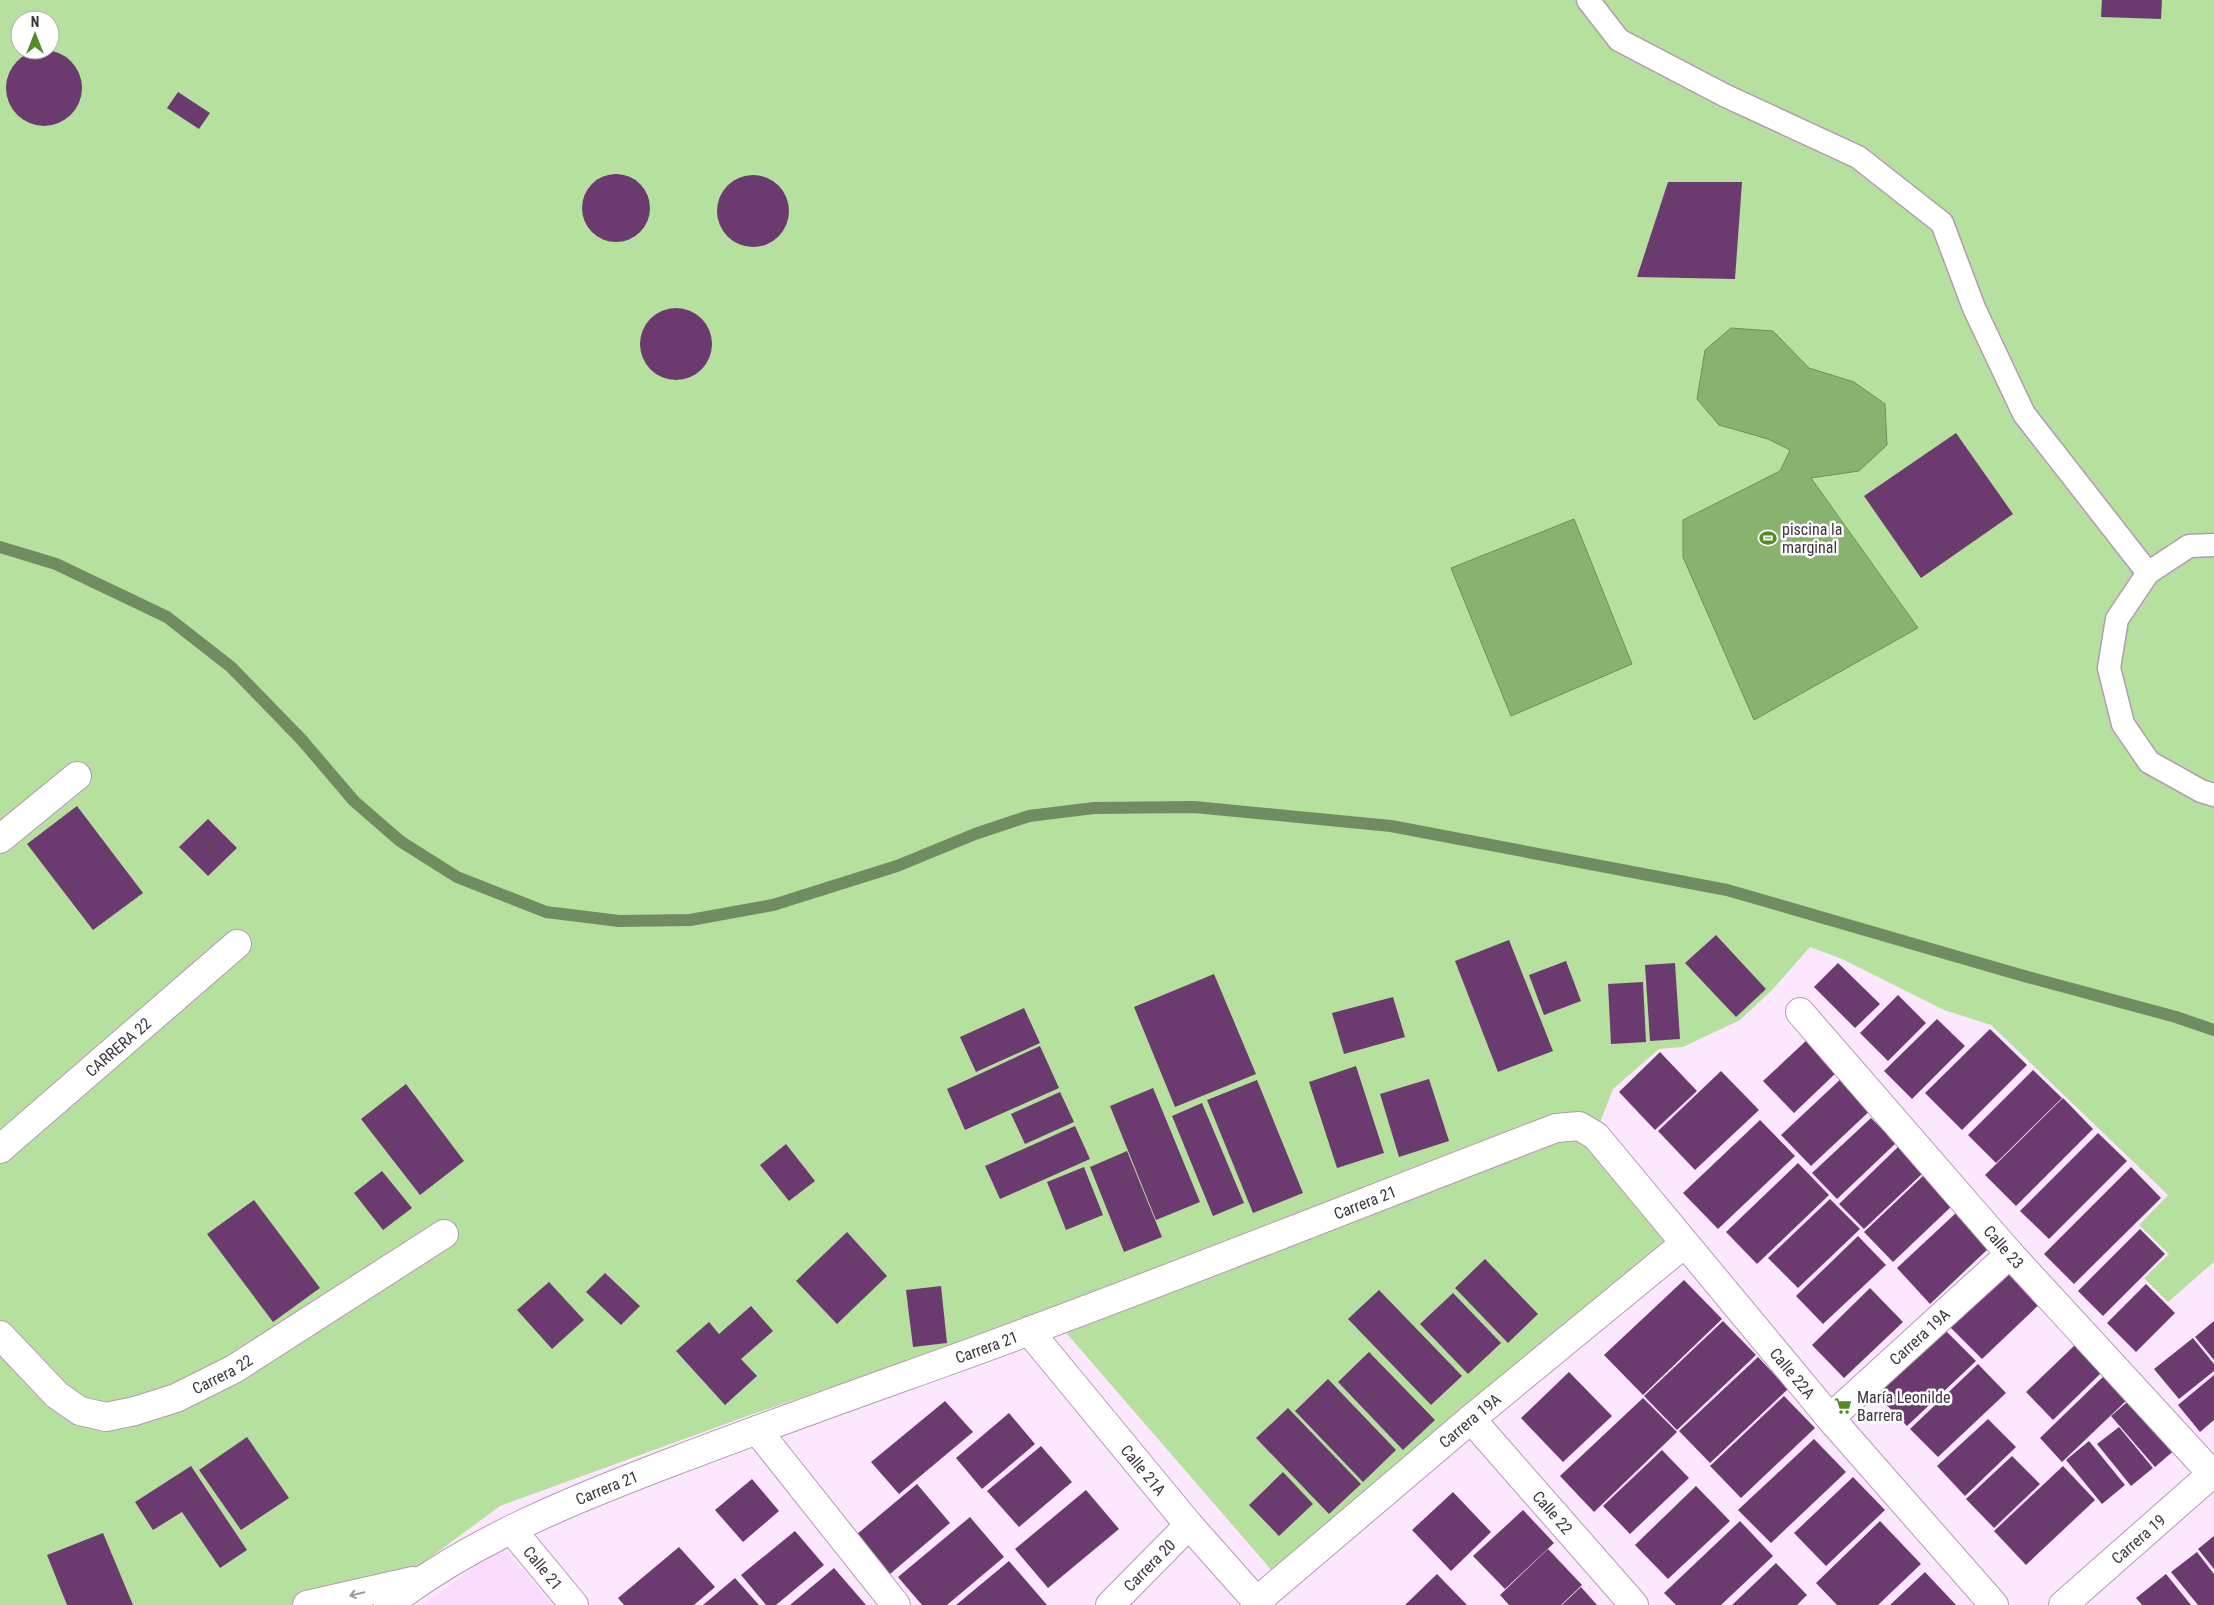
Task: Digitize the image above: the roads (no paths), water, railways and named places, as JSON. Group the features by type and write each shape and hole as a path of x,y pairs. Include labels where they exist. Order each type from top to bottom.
{"street":[{"path":"0,839 77,776"},
{"name":"CARRERA 22","path":"0,1149 237,944"},
{"name":"Calle 23","path":"1800,1012 2010,1254 2213,1474"},
{"name":"Carrera 21","path":"388,1605 422,1579 512,1530 606,1488 757,1430 1029,1332 1556,1128 1579,1126 1596,1136"},
{"name":"Calle 22A","path":"1596,1136 1830,1418 1994,1605"},
{"name":"Carrera 22","path":"0,1335 57,1395 80,1410 106,1417 135,1411 176,1398 234,1369 444,1234"},
{"name":"Carrera 19A","path":"1258,1603 1471,1419 1684,1244"},
{"name":"Carrera 19A","path":"1830,1418 2010,1254"},
{"name":"Calle 21A","path":"1029,1332 1189,1525 1258,1603"},
{"name":"Calle 22","path":"1471,1419 1634,1605"},
{"path":"757,1430 896,1605"},
{"name":"Carrera 19","path":"2063,1605 2213,1474"},
{"name":"Carrera 20","path":"1110,1605 1189,1525"},
{"name":"Calle 21","path":"512,1530 574,1605"},
{"path":"307,1605 422,1579"}],"lane":[{"path":"1588,0 1619,40 1726,96 1858,157 1942,223 1974,308 2024,414 2148,573"},
{"path":"2214,545 2189,546 2148,573 2118,619 2109,668 2123,724 2150,762 2201,791 2214,794"}],"waterway":[{"path":"0,547 56,564 167,617 231,667 301,739 354,801 400,841 457,877 546,912 619,921 690,920 773,905 897,866 975,834 1029,816 1094,808 1194,807 1391,826 1727,890 2024,976 2176,1017 2214,1030"}],"place":[{"name":"piscina la marginal","path":"1768,538"},
{"name":"María Leonilde Barrera","path":"1843,1406"}]}
